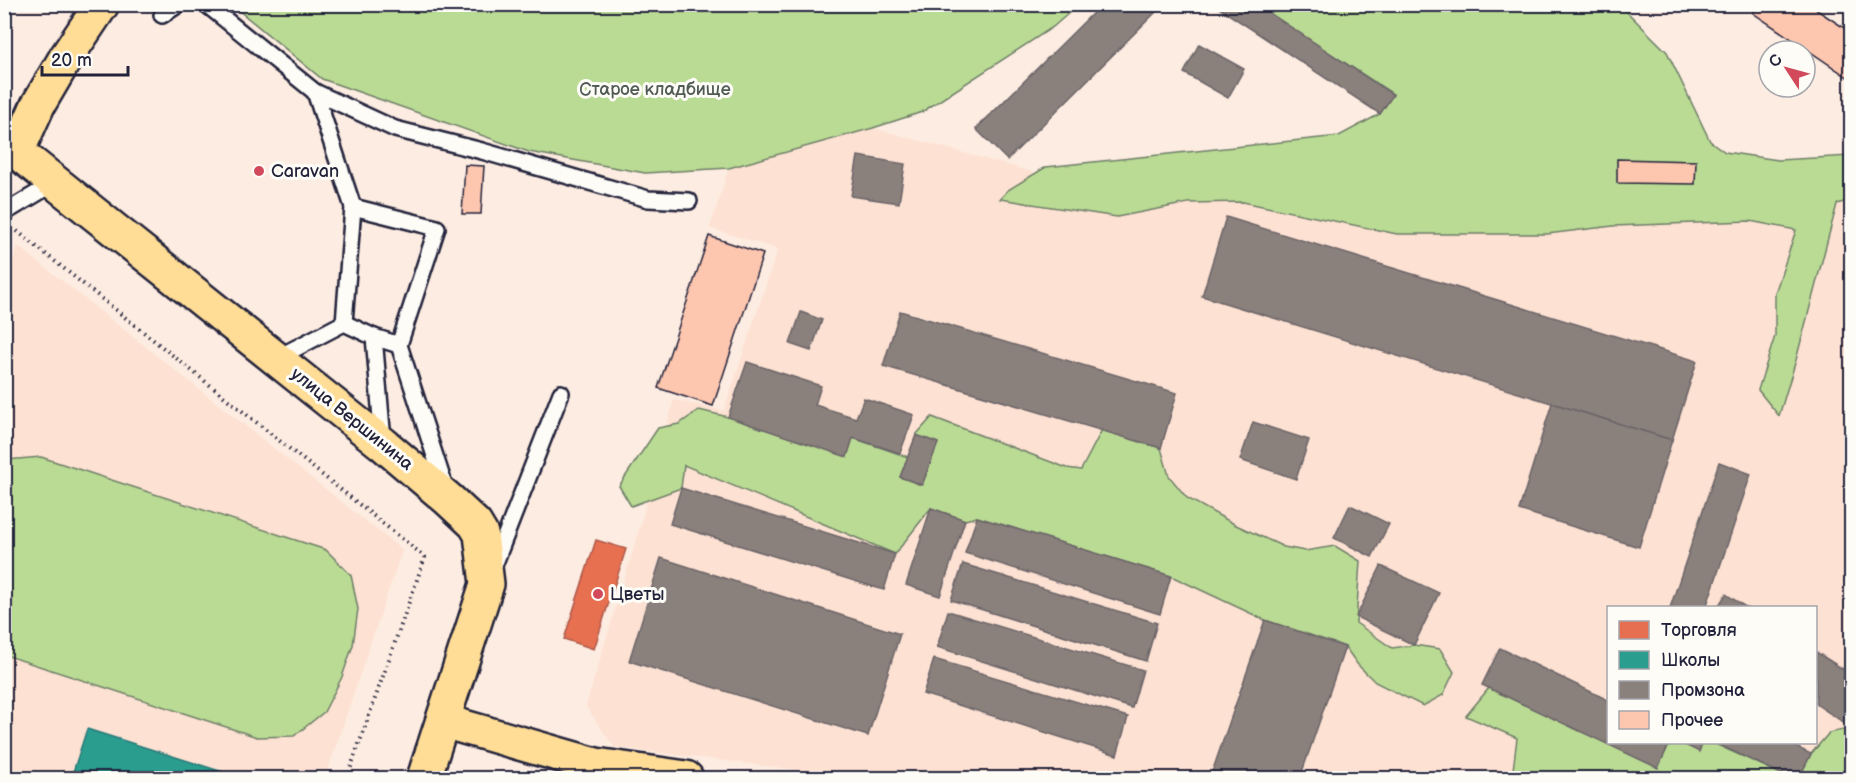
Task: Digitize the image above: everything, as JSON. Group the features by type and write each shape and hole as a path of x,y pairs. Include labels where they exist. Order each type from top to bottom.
{"main road":[{"name":"улица Вершинина","path":"102,4 65,59 38,105 17,152 383,444 467,514 481,534 486,584 424,778"},
{"path":"443,721 596,765 686,778"}],"lane":[{"path":"162,15 179,4"},
{"path":"206,4 315,92 395,129 482,151 648,199 689,201"},
{"path":"315,92 353,207 344,323"},
{"path":"4,213 54,183"},
{"path":"639,213 648,199"},
{"path":"353,207 437,228 399,345 448,498"},
{"path":"277,358 344,323"},
{"path":"344,323 374,337 399,345"},
{"path":"374,337 383,444"},
{"path":"486,584 561,393"}],"path":[{"path":"14,229 425,557 347,778"}],"shaded area":[{"path":"873,128 1058,179 1851,189 1851,778 863,778 614,747 586,706 637,538 674,400 724,411 778,249 710,228 729,168"},
{"path":"18,246 402,550 325,778 5,778 4,285"}],"green space":[{"name":"Старое кладбище","path":"232,5 1078,5 1053,27 922,112 729,168 645,173 529,152 322,79"},
{"path":"1256,5 1620,5 1667,52 1710,141 1725,152 1778,160 1851,156 1851,200 1837,204 1779,416 1758,390 1775,336 1775,293 1796,230 1750,221 1613,226 1547,234 1397,234 1243,202 1188,203 1117,217 1000,199 1008,190 1046,167 1339,136 1380,114 1393,94"},
{"path":"699,410 728,417 847,456 853,438 908,457 900,477 922,485 938,443 916,435 932,417 1067,468 1081,470 1102,430 1161,448 1169,476 1187,498 1236,525 1284,547 1305,551 1335,546 1360,561 1356,623 1392,648 1414,645 1440,649 1454,672 1443,695 1423,706 1375,682 1358,665 1345,647 1265,620 1171,576 977,517 965,520 931,508 895,554 684,465 681,488 631,506 619,486 658,428 679,424"},
{"path":"41,457 326,550 351,575 358,609 353,645 342,677 324,712 294,736 257,737 5,655 5,461"},
{"path":"1489,688 1658,767 1670,744 1682,744 1699,751 1702,744 1715,744 1790,778 1528,778 1513,770 1517,738 1466,716"},
{"path":"1851,728 1851,778 1799,778 1811,754 1829,733"}],"building: Торговля":[{"path":"596,540 626,549 594,649 564,639"}],"building: Школы":[{"path":"87,729 242,778 71,778"}],"building: Промзона":[{"path":"1102,4 1164,4 1007,160 976,129"},
{"path":"1213,4 1256,4 1393,95 1380,114"},
{"path":"1199,44 1244,69 1228,98 1184,73"},
{"path":"858,156 905,164 899,203 851,196"},
{"path":"1226,217 1697,361 1672,440 1202,296"},
{"path":"900,311 1177,393 1161,448 883,366"},
{"path":"801,312 822,320 811,351 790,344"},
{"path":"747,362 821,386 815,405 856,418 864,398 914,415 900,453 853,438 847,457 728,417"},
{"path":"1552,403 1672,440 1639,547 1519,510"},
{"path":"1253,422 1309,440 1296,479 1240,460"},
{"path":"916,435 938,443 922,485 900,477"},
{"path":"1719,462 1751,474 1707,606 1671,606"},
{"path":"681,488 895,554 884,590 670,524"},
{"path":"1350,505 1389,524 1372,557 1334,538"},
{"path":"931,508 965,520 940,596 906,585"},
{"path":"977,517 1171,576 1160,614 965,553"},
{"path":"661,558 900,634 868,736 629,661"},
{"path":"963,564 1157,623 1146,661 951,600"},
{"path":"1381,566 1439,593 1414,645 1356,617"},
{"path":"1726,594 1744,606 1718,606"},
{"path":"948,611 1143,670 1132,708 937,647"},
{"path":"1265,620 1345,647 1300,778 1210,778"},
{"path":"1500,648 1607,700 1607,744 1482,685"},
{"path":"1817,653 1852,675 1852,728 1817,705"},
{"path":"934,659 1128,717 1117,755 923,694"},
{"path":"1607,744 1669,744 1658,768"},
{"path":"1684,744 1702,744 1699,752"},
{"path":"1717,744 1790,744 1811,754 1799,778 1790,778"}],"building: Прочее":[{"path":"1758,4 1808,4 1852,33 1852,80 1817,56 1817,39 1791,39 1753,13"},
{"path":"1617,159 1696,161 1695,184 1617,183"},
{"path":"465,165 484,166 481,214 462,214"},
{"path":"709,236 763,254 713,406 658,388"}],"place":[{"name":"Caravan","path":"259,171"},
{"name":"Цветы","path":"598,594"}]}
